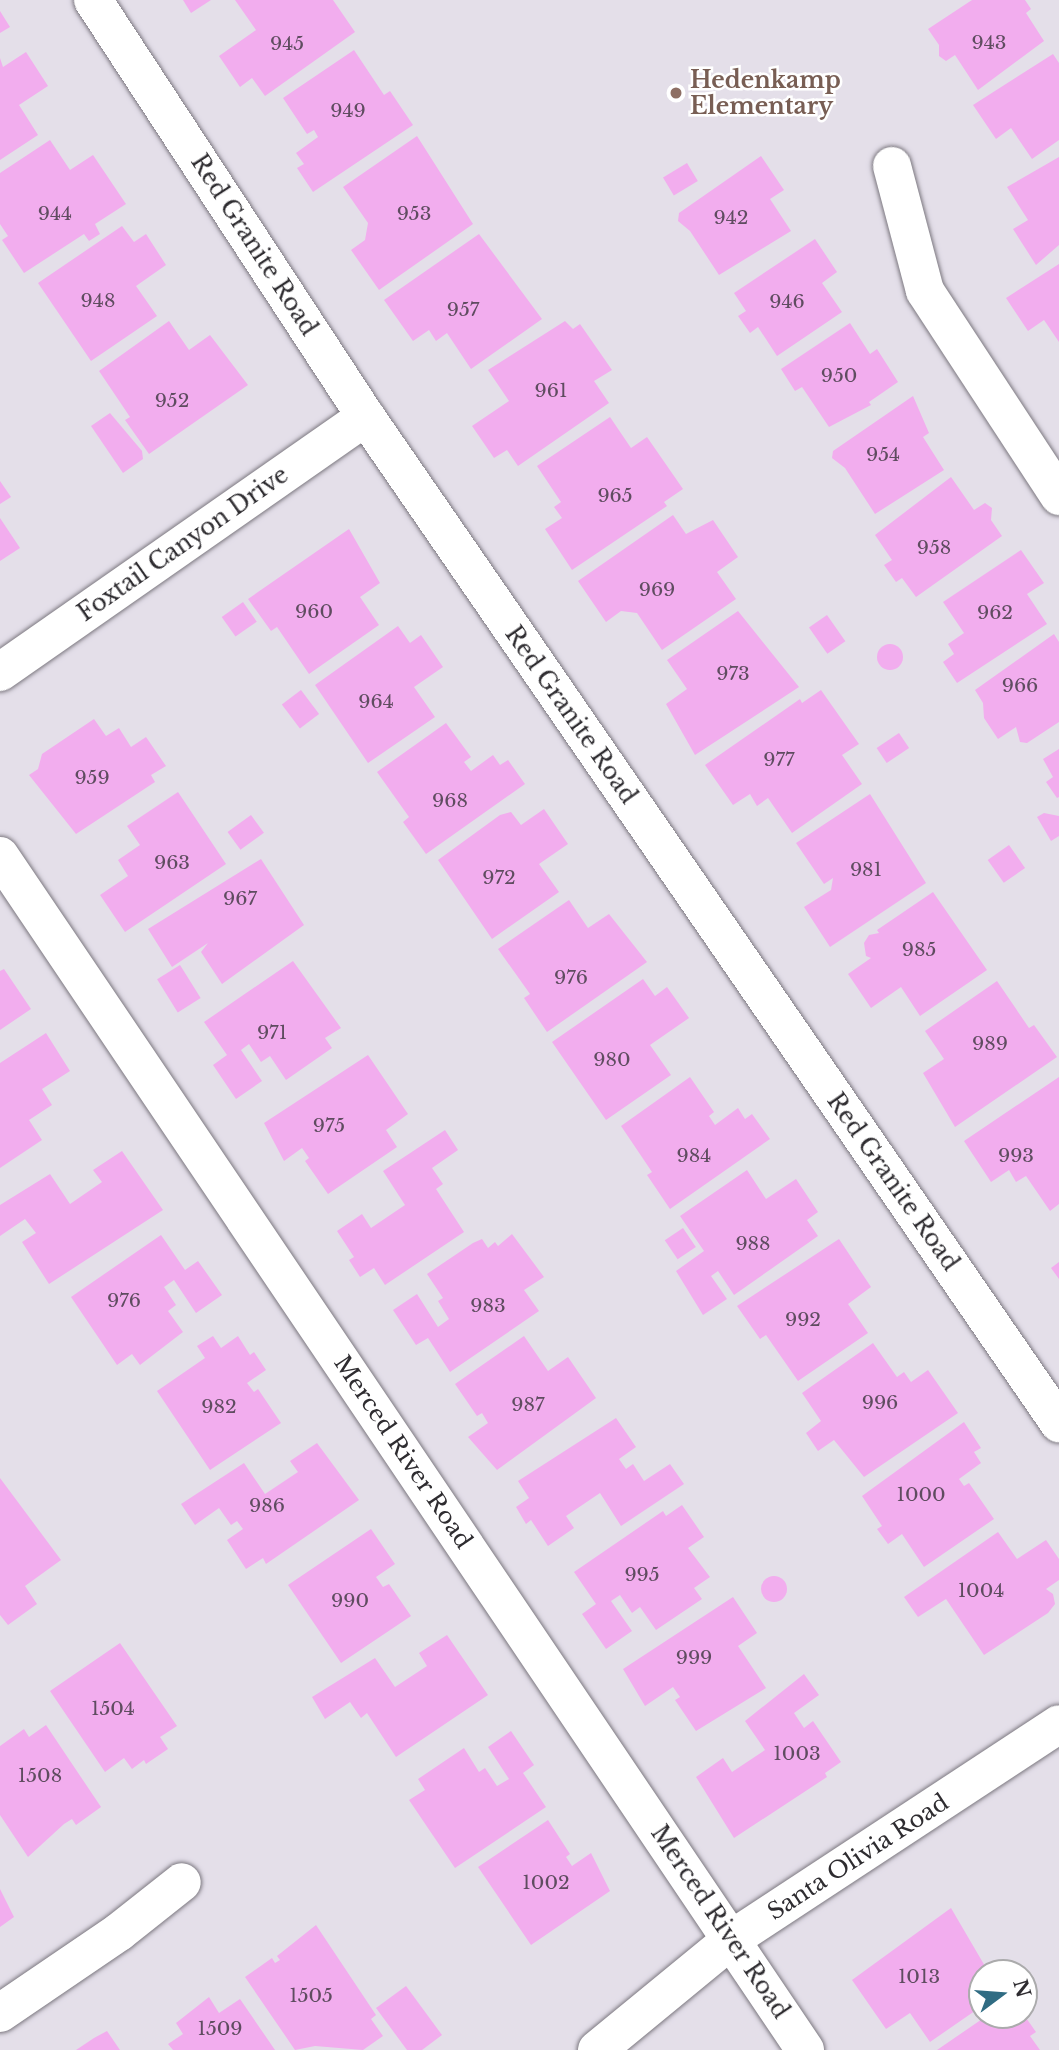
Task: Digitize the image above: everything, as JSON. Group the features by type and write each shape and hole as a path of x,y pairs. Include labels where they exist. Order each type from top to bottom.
{"street":[{"name":"Red Granite Road","path":"93,0 366,417 1059,1423"},
{"path":"892,166 925,291 1059,496"},
{"name":"Foxtail Canyon Drive","path":"0,671 366,417"},
{"name":"Merced River Road","path":"0,856 805,2050"},
{"name":"Santa Olivia Road","path":"597,2050 732,1939 1059,1724"},
{"path":"0,2013 120,1932 182,1882"}],"building":[{"path":"183,0 211,0 191,13"},
{"path":"235,0 333,0 355,32 265,96 252,78 240,87 219,56 256,30"},
{"path":"972,0 1025,0 1031,9 1026,13 1044,41 978,90 955,55 946,61 939,56 939,45 928,29"},
{"path":"0,11 10,27 0,33"},
{"path":"354,50 384,95 390,91 413,125 313,192 297,168 304,164 296,153 318,137 314,130 307,134 283,98"},
{"path":"26,52 48,86 19,105 38,135 0,160 0,58 3,67"},
{"path":"1053,54 1059,63 1059,140 1032,159 1011,128 996,139 973,105"},
{"path":"417,136 473,224 379,290 351,250 365,240 368,223 343,187"},
{"path":"50,140 70,170 93,155 126,204 95,224 100,234 89,241 84,234 24,273 2,240 8,236 0,224 0,173"},
{"path":"761,156 784,190 770,199 791,231 719,275 690,231 678,221 679,213"},
{"path":"1059,157 1059,245 1036,265 1013,229 1028,220 1007,187"},
{"path":"687,163 698,181 674,195 663,177"},
{"path":"122,226 134,242 146,234 166,265 136,286 157,316 91,361 38,283"},
{"path":"479,234 542,319 471,369 447,333 436,341 429,330 413,341 384,300"},
{"path":"815,239 837,272 822,283 842,312 777,356 758,327 750,333 738,316 746,311 734,293"},
{"path":"1059,264 1059,342 1044,320 1028,331 1006,298"},
{"path":"169,321 189,350 210,335 248,385 149,454 125,420 130,417 99,371"},
{"path":"565,321 573,329 580,324 612,370 594,381 609,403 518,466 507,450 494,458 472,426 509,401 488,370"},
{"path":"850,323 870,354 877,349 898,382 869,402 871,405 829,427 802,387 795,391 781,369"},
{"path":"913,396 929,433 923,437 944,470 875,514 845,468 832,458 833,451"},
{"path":"110,413 142,451 143,459 123,473 91,426"},
{"path":"610,417 631,448 647,437 683,489 664,502 667,506 572,570 545,529 562,518 554,507 561,502 537,466"},
{"path":"951,477 974,510 985,503 992,508 991,520 1002,536 916,597 902,578 896,582 884,565 892,560 875,535"},
{"path":"0,481 11,497 0,504"},
{"path":"673,515 686,534 713,520 738,557 717,572 736,599 662,650 637,613 621,611 606,622 578,581"},
{"path":"0,518 20,548 0,561"},
{"path":"349,529 380,583 360,597 379,625 309,674 277,627 271,631 248,599"},
{"path":"1021,550 1044,583 1027,594 1047,624 957,683 943,662 954,654 948,644 964,633 943,602"},
{"path":"243,602 257,622 235,637 222,617"},
{"path":"738,611 799,687 695,755 666,704 687,689 667,660"},
{"path":"827,615 845,641 827,654 809,628"},
{"path":"398,626 410,643 421,635 443,667 414,687 435,717 368,763 315,685"},
{"path":"1054,634 1059,642 1059,722 1027,743 1020,742 1016,727 998,739 984,718 983,703 975,690"},
{"path":"890,644 899,648 903,657 899,666 890,670 881,666 877,657 881,648"},
{"path":"301,690 319,714 300,728 282,704"},
{"path":"821,690 859,744 842,755 862,784 792,833 768,798 757,806 750,794 733,805 705,765 800,699 802,703"},
{"path":"94,719 106,736 119,728 131,747 146,737 166,766 151,775 155,782 76,834 29,775 38,769 42,754"},
{"path":"446,723 471,757 464,762 471,771 493,755 500,765 508,760 525,784 426,854 403,822 409,817 377,772"},
{"path":"899,733 909,748 887,763 877,748"},
{"path":"1059,749 1057,798 1046,782 1053,777 1043,759"},
{"path":"178,792 226,864 125,932 100,895 128,876 118,860 140,845 127,826"},
{"path":"870,794 926,883 830,947 804,907 831,890 833,878 824,884 796,843"},
{"path":"544,809 568,844 539,864 559,892 492,939 438,860 500,815 511,812 521,825"},
{"path":"1044,813 1059,816 1059,836 1051,841 1037,817"},
{"path":"251,815 264,833 240,850 228,832"},
{"path":"1009,845 1025,868 1004,883 988,860"},
{"path":"261,859 304,925 222,984 201,952 208,943 172,967 148,929"},
{"path":"933,892 987,970 920,1016 901,987 871,1008 848,974 871,958 866,956 864,943 869,935 879,933 877,930"},
{"path":"569,900 588,928 609,914 647,962 547,1032 524,998 530,994 498,949"},
{"path":"293,961 341,1028 325,1038 332,1048 286,1080 270,1056 261,1062 249,1044 241,1050 262,1081 236,1099 213,1065 227,1055 204,1022"},
{"path":"180,965 201,998 178,1012 157,979"},
{"path":"4,969 31,1009 0,1030 0,971"},
{"path":"643,979 655,996 667,987 689,1018 650,1045 671,1075 606,1120 552,1042"},
{"path":"997,981 1029,1028 1034,1025 1057,1057 955,1127 923,1073 944,1059 925,1031"},
{"path":"46,1033 70,1071 42,1089 52,1105 29,1120 42,1140 0,1168 0,1063"},
{"path":"368,1055 408,1114 386,1130 397,1147 328,1194 305,1161 309,1158 302,1148 284,1161 264,1123"},
{"path":"690,1077 714,1112 709,1116 715,1125 738,1108 745,1119 752,1114 770,1139 670,1209 647,1175 652,1172 621,1126"},
{"path":"1059,1077 1059,1204 1050,1211 1026,1176 1016,1182 1009,1170 991,1182 964,1141"},
{"path":"445,1130 458,1150 432,1168 443,1184 436,1189 464,1232 385,1285 374,1268 360,1277 349,1260 354,1257 337,1231 362,1214 371,1228 405,1205 383,1171"},
{"path":"122,1151 163,1210 49,1284 22,1242 36,1233 25,1219 0,1236 0,1205 50,1174 70,1204 102,1182 93,1170"},
{"path":"747,1170 766,1199 796,1179 818,1212 807,1220 818,1236 734,1295 718,1271 711,1276 727,1299 703,1315 676,1271 704,1251 680,1216"},
{"path":"683,1228 696,1247 678,1259 665,1240"},
{"path":"512,1234 544,1277 524,1290 539,1311 450,1372 428,1338 416,1345 393,1310 417,1294 438,1327 449,1319 438,1301 443,1298 427,1274 473,1243 482,1239 488,1248 495,1242 498,1246"},
{"path":"161,1235 185,1270 198,1261 222,1295 196,1313 174,1280 164,1287 176,1305 168,1311 183,1332 140,1365 132,1354 117,1365 71,1297"},
{"path":"839,1239 871,1287 848,1304 868,1333 798,1381 766,1335 760,1339 737,1306"},
{"path":"1059,1262 1059,1279 1051,1268"},
{"path":"213,1336 221,1348 238,1336 250,1355 254,1352 266,1370 247,1383 254,1392 258,1389 281,1423 210,1470 157,1391 205,1358 197,1346"},
{"path":"524,1336 548,1371 568,1357 596,1398 497,1470 468,1437 488,1423 482,1413 477,1416 455,1384"},
{"path":"873,1343 897,1377 904,1372 911,1382 928,1370 958,1413 864,1477 834,1440 818,1451 806,1433 821,1421 802,1393"},
{"path":"616,1418 636,1447 619,1459 626,1469 633,1464 644,1481 670,1464 684,1484 621,1526 600,1493 566,1516 574,1528 548,1546 531,1520 526,1524 516,1507 529,1498 518,1481"},
{"path":"964,1422 981,1448 974,1452 981,1463 959,1479 964,1486 969,1483 994,1519 924,1567 902,1534 888,1544 877,1529 882,1526 862,1496"},
{"path":"317,1443 359,1500 266,1564 263,1558 246,1569 227,1540 243,1529 237,1521 231,1525 219,1508 195,1525 181,1504 244,1463 265,1494 298,1472 290,1461"},
{"path":"0,1478 61,1560 25,1586 37,1604 8,1625 0,1615"},
{"path":"682,1505 704,1537 688,1548 710,1577 694,1588 702,1599 656,1630 640,1607 632,1613 620,1595 611,1601 632,1631 606,1649 582,1614 596,1604 574,1572 663,1511 666,1516"},
{"path":"371,1529 395,1564 376,1577 383,1587 389,1584 411,1616 341,1663 288,1585"},
{"path":"998,1532 1017,1559 1046,1540 1059,1559 1059,1580 1046,1589 1053,1594 1055,1604 1048,1613 984,1655 946,1599 918,1617 904,1597"},
{"path":"774,1576 783,1580 787,1589 783,1598 774,1602 765,1598 761,1589 765,1580"},
{"path":"733,1597 757,1633 738,1646 766,1688 696,1731 675,1700 680,1697 673,1687 645,1706 623,1669"},
{"path":"447,1635 488,1695 396,1757 367,1713 361,1718 350,1702 325,1719 312,1697 375,1658 395,1687 427,1666 419,1653"},
{"path":"120,1643 177,1726 160,1737 168,1749 146,1764 144,1760 132,1769 124,1758 105,1772 50,1691"},
{"path":"804,1674 819,1695 794,1713 804,1728 813,1721 841,1762 825,1773 827,1777 734,1838 696,1777 723,1758 732,1772 765,1750 745,1721"},
{"path":"46,1725 101,1807 76,1825 72,1819 64,1824 28,1857 0,1815 0,1746 24,1729 29,1737"},
{"path":"511,1731 534,1765 523,1773 546,1807 455,1868 409,1800 425,1790 418,1779 464,1748 479,1772 485,1768 497,1786 509,1779 488,1747"},
{"path":"548,1820 570,1854 566,1857 572,1866 591,1853 610,1891 531,1945 478,1867"},
{"path":"0,1889 14,1917 0,1927"},
{"path":"951,1908 981,1959 968,1959 968,2016 930,2042 910,2013 886,2029 852,1980"},
{"path":"316,1925 376,2015 371,2019 383,2036 363,2050 315,2046 295,2050 245,1977 272,1958 275,1963 280,1960 277,1956"},
{"path":"406,1986 442,2035 422,2050 407,2050 376,2008"},
{"path":"209,1997 219,2013 240,1999 275,2050 173,2050 168,2044 183,2034 176,2023"},
{"path":"968,2029 1034,2029 1036,2032 1030,2036 1040,2050 937,2050"},
{"path":"107,2031 120,2050 76,2050 94,2038"}],"place":[{"name":"Hedenkamp Elementary","path":"676,93"}]}
